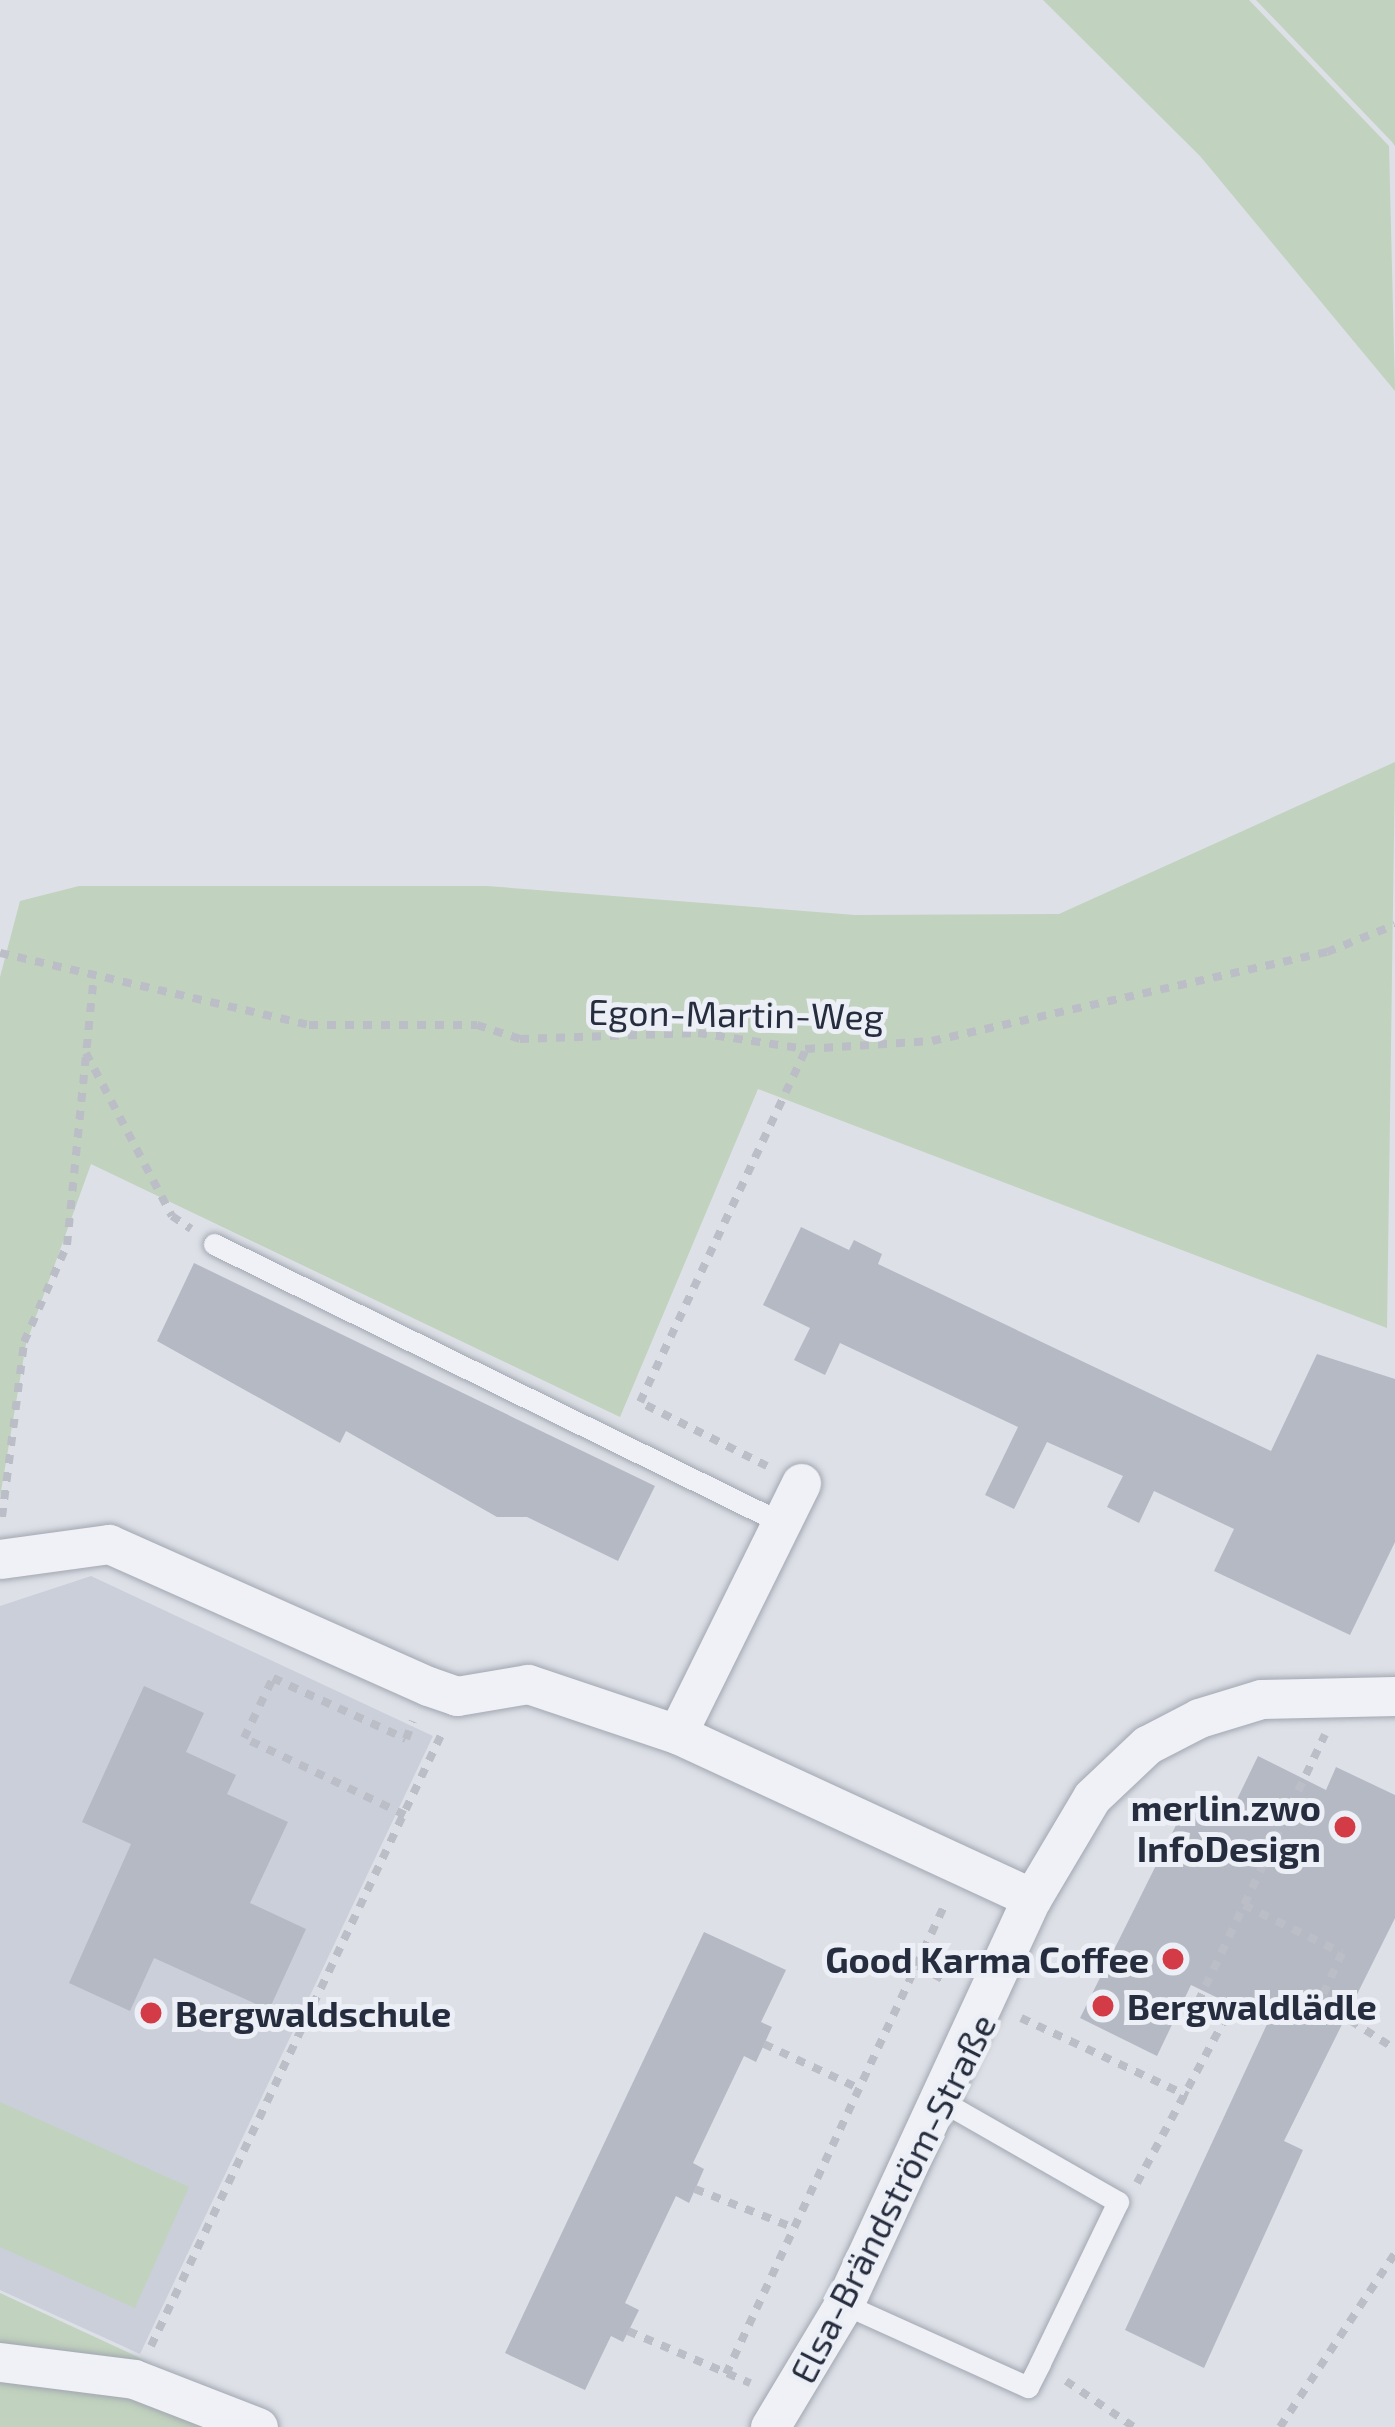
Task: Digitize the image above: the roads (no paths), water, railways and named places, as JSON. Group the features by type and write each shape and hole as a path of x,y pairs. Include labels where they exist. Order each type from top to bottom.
{"street":[{"path":"677,1734 800,1484"},
{"path":"0,1559 109,1544 442,1691 528,1684 677,1734 1032,1898"},
{"name":"Elsa-Brändström-Straße","path":"771,2409 844,2304 990,2004 1032,1898 1092,1797 1147,1744 1261,1699 1395,1696"},
{"path":"0,2362 134,2379 257,2427"}],"lane":[{"path":"214,1244 782,1523"},
{"path":"844,2304 1028,2387 1118,2202 942,2101"}],"place":[{"name":"merlin.zwo InfoDesign","path":"1345,1827"},
{"name":"Good Karma Coffee","path":"1173,1959"},
{"name":"Bergwaldlädle","path":"1103,2006"},
{"name":"Bergwaldschule","path":"151,2013"}]}
